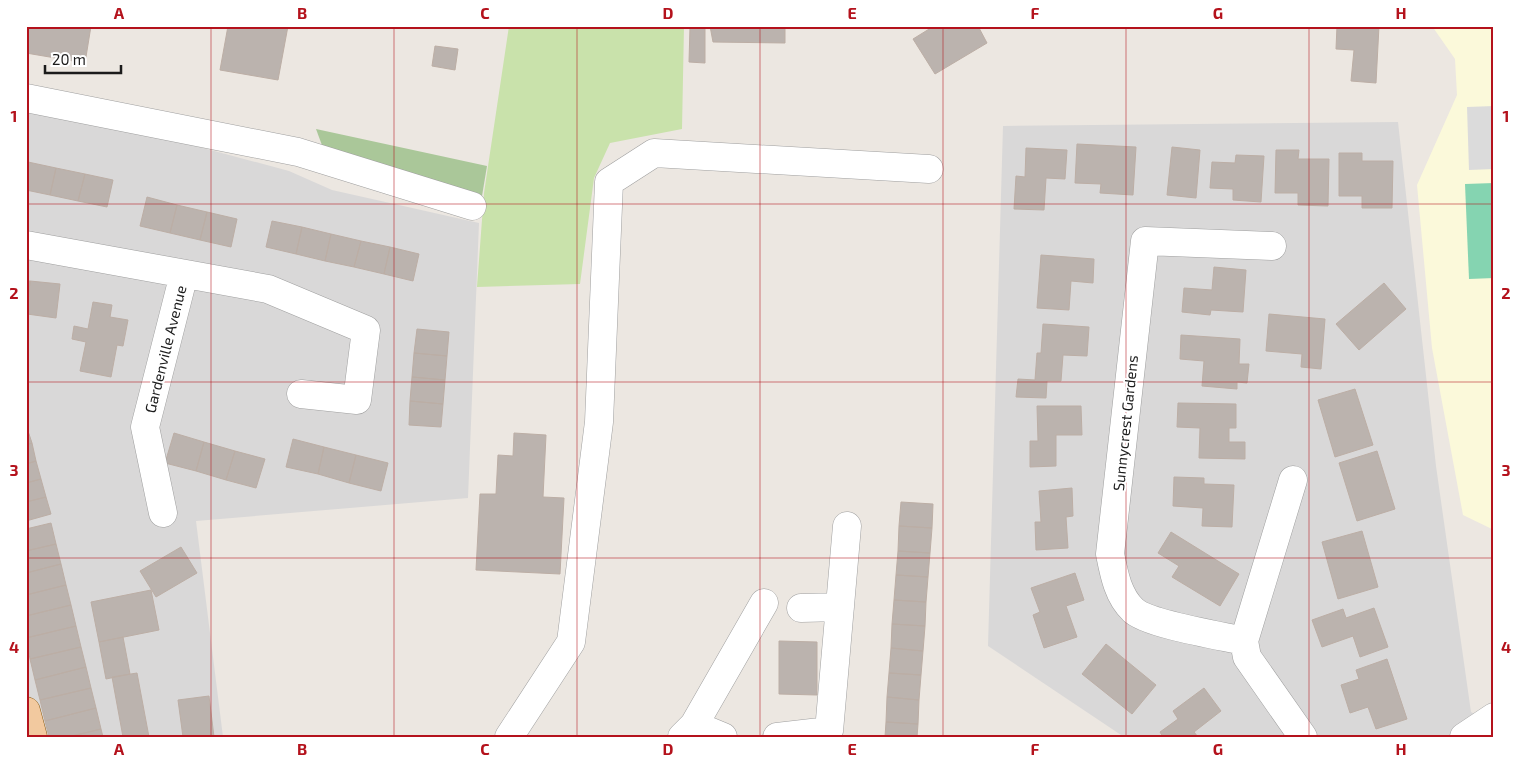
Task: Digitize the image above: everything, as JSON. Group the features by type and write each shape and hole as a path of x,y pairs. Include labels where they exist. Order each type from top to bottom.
{"main road":[{"path":"26,711 33,737"}],"street":[{"path":"26,98 298,152 472,206"},
{"path":"509,737 571,642 599,422 609,182 654,153 929,169"},
{"name":"Sunnycrest Gardens","path":"1244,641 1153,620 1134,611 1114,579 1110,554 1145,241 1272,246"},
{"name":"Gardenville Avenue","path":"26,245 268,289 366,330 357,400 301,394"},
{"name":"Gardenville Avenue","path":"163,513 145,427 184,274"},
{"path":"1293,480 1244,641 1247,657 1303,737"},
{"path":"777,737 829,731 847,526"},
{"path":"723,737 688,731 764,603"},
{"path":"801,608 840,607"},
{"path":"1464,737 1491,723"}],"shaded area":[{"path":"1432,26 1494,26 1494,530 1463,515 1432,348 1417,185 1457,95 1455,59"},
{"path":"1494,106 1494,169 1469,170 1467,107"},
{"path":"26,110 178,138 192,145 289,171 332,190 479,223 468,498 196,521 223,737 33,737 26,711"},
{"path":"1398,122 1436,466 1471,712 1487,721 1464,737 1124,737 988,646 1003,126"}],"green space":[{"path":"509,26 684,26 682,129 610,143 594,178 580,284 477,287 484,193"},
{"path":"316,129 487,166 482,196 323,148"},
{"path":"1494,183 1494,278 1469,279 1465,184"}],"building":[{"path":"26,26 91,26 85,63 26,53"},
{"path":"228,26 288,26 278,80 220,70"},
{"path":"710,26 785,26 785,43 713,42"},
{"path":"934,26 978,26 987,43 935,74 913,39"},
{"path":"1337,26 1379,26 1376,83 1351,81 1354,50 1336,49"},
{"path":"690,27 705,27 705,63 689,62"},
{"path":"435,46 458,49 455,70 432,66"},
{"path":"1077,144 1136,147 1133,195 1100,193 1101,184 1075,183"},
{"path":"1172,147 1200,150 1196,198 1167,195"},
{"path":"1026,148 1067,150 1065,179 1046,178 1044,210 1014,209 1016,176 1025,177"},
{"path":"1276,150 1299,150 1298,159 1329,159 1328,206 1298,205 1298,193 1275,193"},
{"path":"1339,153 1362,153 1362,161 1393,161 1392,208 1362,208 1362,196 1339,196"},
{"path":"1236,155 1264,156 1261,202 1233,200 1233,189 1210,188 1212,162 1235,163"},
{"path":"28,162 56,168 50,195 26,190"},
{"path":"56,168 85,174 78,201 50,195"},
{"path":"85,174 113,180 107,207 78,201"},
{"path":"147,197 177,205 170,233 140,226"},
{"path":"177,205 207,212 200,240 170,233"},
{"path":"207,212 237,219 231,247 200,240"},
{"path":"272,221 302,227 296,254 266,247"},
{"path":"302,227 331,234 325,261 296,254"},
{"path":"331,234 361,241 354,267 325,261"},
{"path":"361,241 390,247 384,274 354,267"},
{"path":"390,247 419,254 413,281 384,274"},
{"path":"1041,255 1094,259 1093,283 1071,281 1069,310 1037,308"},
{"path":"1214,267 1246,270 1243,312 1211,310 1210,315 1182,312 1184,288 1212,290"},
{"path":"26,281 30,281 27,314 26,314"},
{"path":"30,281 60,284 56,318 27,314"},
{"path":"1384,283 1406,309 1359,350 1336,324"},
{"path":"93,302 112,305 110,317 128,320 123,346 117,345 111,377 80,371 86,342 72,339 74,326 88,329"},
{"path":"1269,314 1325,319 1321,369 1301,367 1302,354 1266,351"},
{"path":"1043,324 1089,327 1087,356 1063,355 1061,381 1047,381 1046,398 1016,397 1018,379 1035,380 1037,353 1041,353"},
{"path":"417,329 449,332 447,356 414,353"},
{"path":"1181,335 1240,339 1239,364 1249,364 1247,383 1237,382 1237,389 1202,386 1204,361 1180,359"},
{"path":"414,353 447,356 445,380 412,377"},
{"path":"412,377 445,380 443,404 410,401"},
{"path":"1355,389 1373,445 1335,457 1318,400"},
{"path":"410,401 443,404 441,427 409,425"},
{"path":"1178,403 1236,404 1236,428 1229,428 1229,442 1245,442 1245,459 1199,458 1200,428 1177,427"},
{"path":"1037,406 1081,406 1082,435 1056,435 1056,466 1030,467 1030,441 1038,441"},
{"path":"26,425 32,443 26,445"},
{"path":"174,433 204,442 196,471 165,463"},
{"path":"514,433 546,435 543,497 564,498 560,574 476,570 480,494 496,494 498,455 513,456"},
{"path":"293,439 324,447 318,474 286,467"},
{"path":"204,442 235,451 226,480 196,471"},
{"path":"32,443 36,461 26,464 26,445"},
{"path":"324,447 356,455 349,483 318,474"},
{"path":"235,451 265,459 256,488 226,480"},
{"path":"1377,451 1395,509 1357,521 1339,463"},
{"path":"356,455 388,463 381,491 349,483"},
{"path":"36,461 41,479 26,483 26,464"},
{"path":"1174,477 1204,478 1204,484 1234,485 1232,527 1202,526 1203,508 1173,506"},
{"path":"41,479 46,497 26,502 26,483"},
{"path":"1072,488 1073,516 1066,517 1068,548 1036,550 1035,522 1041,522 1039,491"},
{"path":"46,497 51,514 26,521 26,502"},
{"path":"901,502 933,504 932,528 899,526"},
{"path":"51,523 56,544 26,551 26,529"},
{"path":"899,526 932,528 930,553 898,551"},
{"path":"1362,531 1378,587 1338,599 1322,542"},
{"path":"1171,532 1239,574 1220,606 1172,577 1179,566 1158,553"},
{"path":"56,544 61,564 26,573 26,551"},
{"path":"181,547 197,573 156,597 140,571"},
{"path":"898,551 930,553 928,577 896,575"},
{"path":"61,564 66,585 26,595 26,573"},
{"path":"1075,573 1084,600 1066,606 1077,637 1044,648 1033,615 1040,612 1031,588"},
{"path":"896,575 928,577 926,602 894,600"},
{"path":"66,585 71,605 26,616 26,595"},
{"path":"151,590 159,630 99,642 91,602"},
{"path":"894,600 926,602 925,626 892,624"},
{"path":"71,605 76,626 26,638 26,616"},
{"path":"1374,608 1388,647 1360,657 1353,636 1322,647 1312,620 1343,609 1346,618"},
{"path":"892,624 925,626 923,651 891,648"},
{"path":"76,626 81,647 30,659 26,638"},
{"path":"123,637 130,674 106,679 99,642"},
{"path":"779,641 817,642 817,695 779,694"},
{"path":"1106,644 1156,685 1132,714 1082,674"},
{"path":"81,647 86,667 35,680 30,659"},
{"path":"891,648 923,651 921,675 889,673"},
{"path":"1387,659 1407,719 1376,729 1368,707 1350,713 1341,685 1359,679 1356,670"},
{"path":"86,667 91,688 40,700 35,680"},
{"path":"137,673 149,737 123,737 112,677"},
{"path":"889,673 921,675 919,700 887,697"},
{"path":"91,688 96,708 45,721 40,700"},
{"path":"1204,688 1221,711 1194,732 1198,737 1163,737 1160,732 1178,719 1173,711"},
{"path":"209,696 214,737 183,737 178,700"},
{"path":"887,697 919,700 918,724 886,722"},
{"path":"96,708 101,729 68,737 49,737 45,721"},
{"path":"886,722 918,724 917,737 885,737"},
{"path":"101,729 103,737 68,737"}]}
